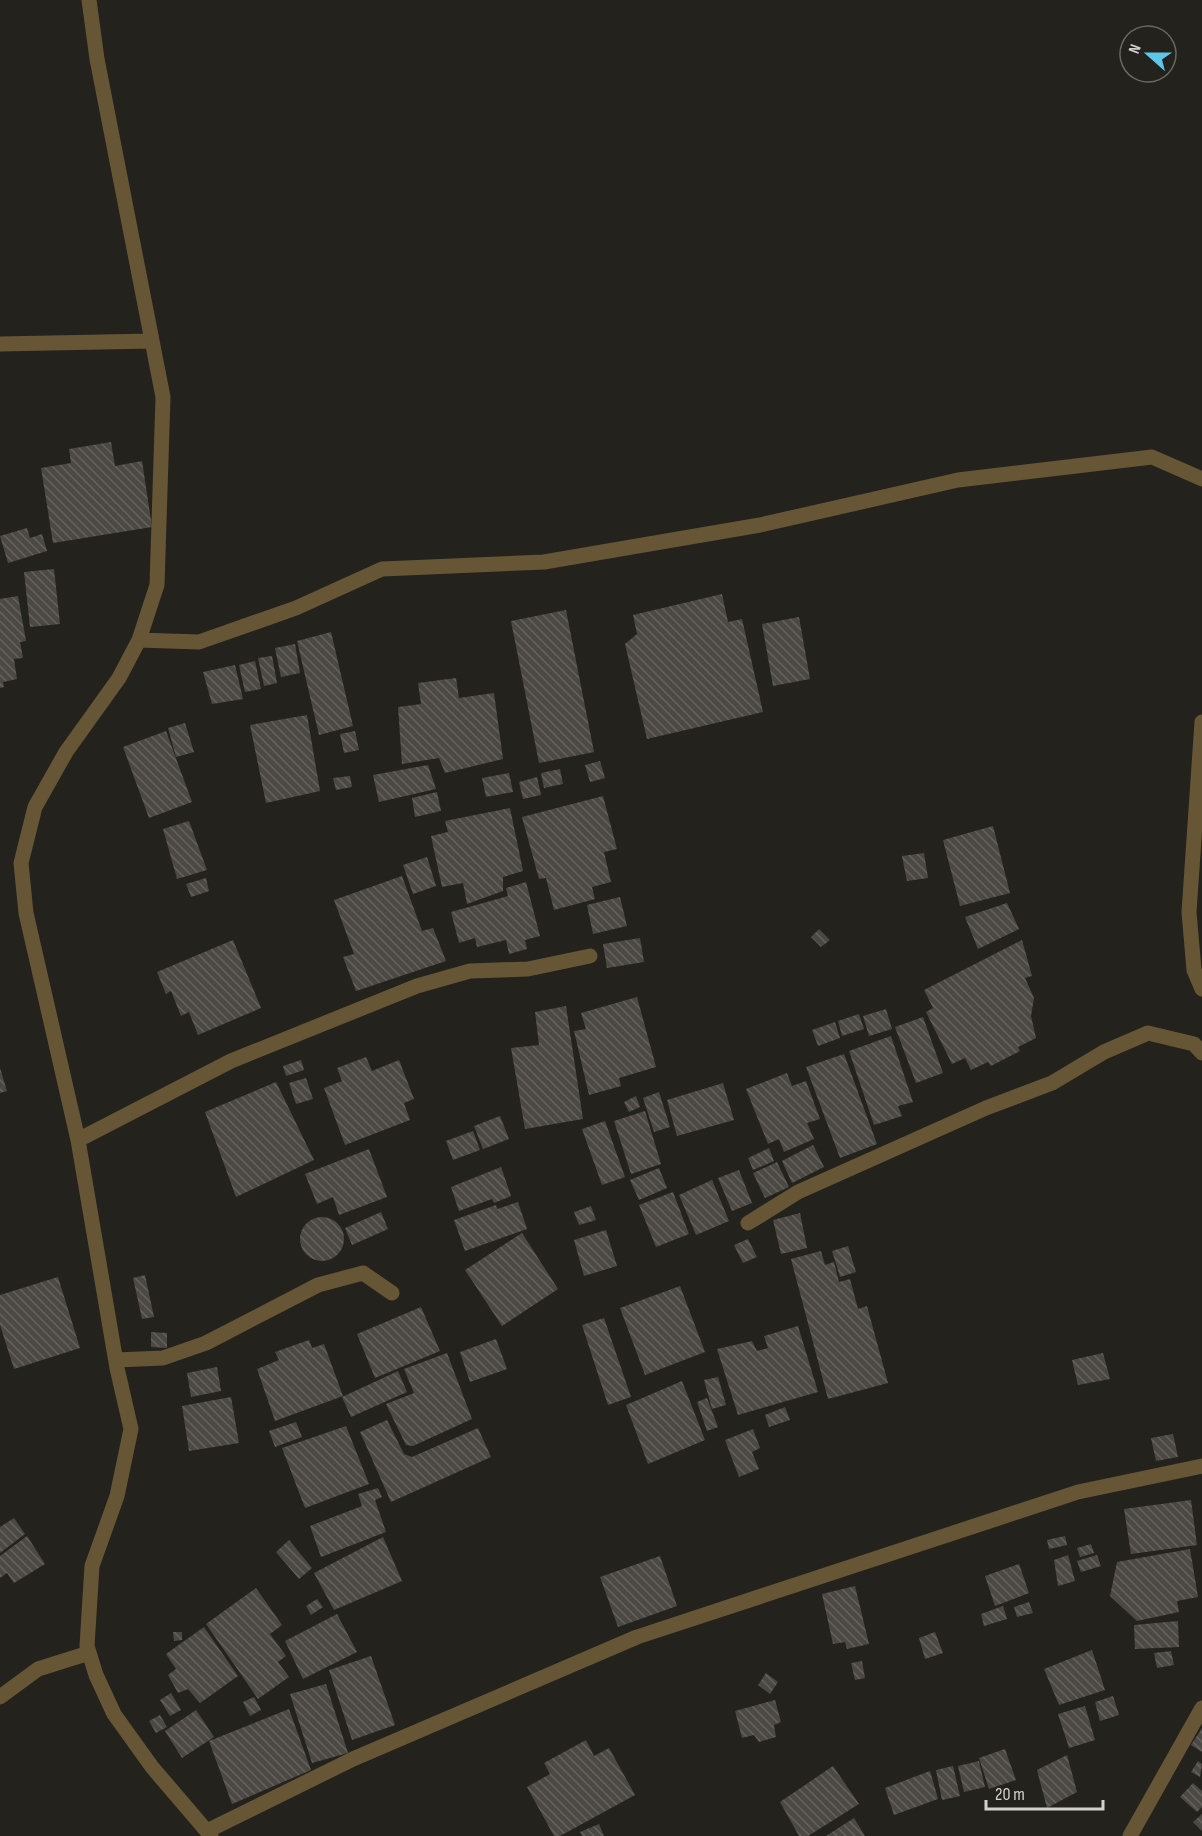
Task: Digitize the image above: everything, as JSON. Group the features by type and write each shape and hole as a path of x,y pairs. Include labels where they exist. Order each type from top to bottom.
{"street":[{"path":"89,0 97,59 163,397 157,585 139,640 119,678 66,752 35,807 21,863 26,913 78,1140 116,1360 131,1429 117,1496 92,1566 89,1653 96,1675 114,1714 152,1767 209,1833 353,1759 637,1637 1078,1492 1202,1466"},
{"path":"0,344 152,341"},
{"path":"139,640 199,642 296,608 382,569 544,562 760,525 958,480 1152,457 1202,479"},
{"path":"1202,722 1189,912 1194,970 1202,989"},
{"path":"78,1140 231,1061 417,986 470,971 528,969 590,956"},
{"path":"748,1223 798,1192 986,1108 1052,1083 1104,1052 1148,1033 1194,1044 1202,1053"},
{"path":"116,1360 163,1358 206,1343 318,1285 363,1273 392,1293"},
{"path":"0,1696 38,1669 89,1653"},
{"path":"1130,1836 1202,1708"}],"building":[{"path":"111,442 115,466 142,461 152,527 53,543 41,468 71,463 69,449"},
{"path":"27,528 30,538 42,534 47,551 8,563 0,536"},
{"path":"54,569 60,624 30,627 24,572"},
{"path":"722,594 728,622 742,619 763,712 647,739 625,644 637,634 633,615"},
{"path":"18,596 26,641 20,642 23,658 14,659 17,679 3,682 4,687 0,688 0,599"},
{"path":"566,610 594,752 539,763 511,621"},
{"path":"799,617 810,679 773,686 762,624"},
{"path":"331,632 353,726 319,735 297,641"},
{"path":"295,644 300,673 281,677 275,648"},
{"path":"272,656 277,683 264,686 258,658"},
{"path":"255,661 261,689 245,692 239,665"},
{"path":"235,665 243,699 212,704 203,672"},
{"path":"456,678 459,698 494,693 503,759 445,773 439,758 402,764 398,707 421,704 418,683"},
{"path":"307,715 320,791 266,803 250,725"},
{"path":"185,723 194,752 176,757 168,728"},
{"path":"166,731 192,802 149,818 123,747"},
{"path":"355,731 359,750 344,753 340,734"},
{"path":"600,761 605,778 590,782 585,765"},
{"path":"428,765 436,789 379,802 373,775"},
{"path":"560,769 563,784 544,788 541,773"},
{"path":"509,773 513,792 486,797 482,778"},
{"path":"350,776 352,787 336,790 333,778"},
{"path":"537,777 541,795 523,799 519,782"},
{"path":"437,792 441,811 415,817 412,798"},
{"path":"603,796 617,849 604,852 611,882 592,887 595,899 554,910 546,878 539,879 522,817"},
{"path":"510,808 523,871 503,877 503,891 467,904 463,883 442,887 431,836 448,832 445,821"},
{"path":"189,821 207,870 177,879 163,829"},
{"path":"993,826 1010,893 960,906 943,840"},
{"path":"924,853 928,878 907,881 902,856"},
{"path":"427,857 436,886 413,894 403,865"},
{"path":"402,876 422,931 433,928 446,961 356,991 343,957 354,954 334,900"},
{"path":"206,878 209,891 191,897 186,884"},
{"path":"526,882 540,936 525,940 527,949 509,954 506,940 477,947 475,938 459,943 451,912 508,896 506,888"},
{"path":"620,897 627,926 593,934 587,905"},
{"path":"1007,903 1019,929 978,949 965,917"},
{"path":"819,929 830,940 821,947 811,937"},
{"path":"640,938 644,962 607,968 603,944"},
{"path":"233,940 261,1008 198,1035 189,1012 181,1016 171,991 166,994 157,972"},
{"path":"1022,940 1032,976 1025,978 1034,998 1031,1016 1036,1038 1018,1047 1020,1051 991,1066 988,1062 971,1070 965,1058 952,1064 926,1012 933,1008 924,990"},
{"path":"637,997 656,1067 619,1078 621,1086 589,1095 574,1031 586,1029 581,1013"},
{"path":"566,1006 583,1119 525,1129 511,1048 539,1045 535,1012"},
{"path":"886,1009 892,1029 869,1036 863,1016"},
{"path":"859,1014 864,1029 842,1036 838,1021"},
{"path":"923,1017 943,1073 916,1083 895,1027"},
{"path":"835,1022 840,1038 818,1046 812,1030"},
{"path":"891,1036 913,1102 898,1106 902,1116 874,1125 849,1051"},
{"path":"844,1054 877,1144 840,1158 806,1067"},
{"path":"366,1057 372,1071 399,1060 414,1099 404,1103 410,1120 345,1145 324,1088 342,1081 337,1068"},
{"path":"301,1060 304,1070 286,1076 283,1066"},
{"path":"0,1068 7,1091 0,1093"},
{"path":"787,1073 792,1086 806,1081 820,1119 807,1123 814,1139 784,1152 779,1139 768,1144 746,1089"},
{"path":"306,1078 313,1099 296,1104 289,1083"},
{"path":"276,1082 314,1160 236,1197 205,1112"},
{"path":"723,1083 734,1120 677,1136 667,1100"},
{"path":"659,1092 670,1127 654,1132 643,1098"},
{"path":"636,1096 640,1107 629,1112 624,1102"},
{"path":"645,1111 661,1164 631,1174 614,1121"},
{"path":"500,1116 509,1139 483,1149 474,1126"},
{"path":"605,1121 625,1177 602,1185 582,1129"},
{"path":"473,1131 480,1150 453,1160 446,1141"},
{"path":"813,1145 824,1167 792,1183 782,1161"},
{"path":"769,1148 774,1161 753,1170 748,1158"},
{"path":"369,1149 387,1197 339,1215 333,1197 317,1204 305,1174"},
{"path":"777,1162 789,1187 765,1198 753,1173"},
{"path":"501,1167 511,1196 494,1203 492,1199 459,1211 451,1187"},
{"path":"659,1168 667,1188 639,1200 630,1180"},
{"path":"739,1170 752,1203 732,1211 718,1178"},
{"path":"712,1180 729,1221 696,1235 679,1195"},
{"path":"673,1192 689,1234 656,1247 639,1205"},
{"path":"518,1202 527,1229 465,1251 454,1220 496,1205 497,1209"},
{"path":"591,1206 596,1220 579,1225 574,1212"},
{"path":"381,1212 388,1229 352,1245 345,1228"},
{"path":"800,1213 807,1248 781,1254 773,1220"},
{"path":"322,1217 330,1218 338,1223 343,1231 343,1247 338,1255 330,1260 322,1261 314,1260 306,1255 301,1247 300,1239 301,1231 306,1223 314,1218"},
{"path":"606,1230 617,1266 584,1276 574,1240"},
{"path":"522,1233 558,1289 502,1326 465,1270"},
{"path":"748,1239 757,1257 743,1263 734,1245"},
{"path":"848,1246 856,1272 840,1277 832,1251"},
{"path":"821,1251 825,1265 834,1262 839,1282 850,1279 858,1309 867,1306 888,1383 828,1399 791,1259"},
{"path":"145,1275 154,1317 142,1319 133,1278"},
{"path":"58,1277 80,1348 14,1369 0,1325 0,1295"},
{"path":"680,1286 705,1352 645,1375 620,1308"},
{"path":"421,1307 440,1351 375,1378 357,1334"},
{"path":"604,1318 631,1397 608,1405 582,1325"},
{"path":"798,1326 818,1392 738,1415 717,1349 752,1341 757,1351 768,1348 764,1336"},
{"path":"151,1332 167,1333 167,1348 151,1347"},
{"path":"496,1339 507,1369 470,1382 460,1352"},
{"path":"309,1340 312,1348 324,1344 343,1396 275,1421 257,1369 279,1360 275,1352"},
{"path":"447,1353 472,1419 413,1446 406,1445 386,1404 414,1393 404,1369"},
{"path":"1103,1353 1110,1379 1078,1385 1072,1360"},
{"path":"217,1367 221,1391 191,1397 187,1373"},
{"path":"398,1371 407,1392 351,1417 342,1397"},
{"path":"718,1377 726,1405 712,1409 704,1380"},
{"path":"682,1381 705,1440 648,1464 626,1405"},
{"path":"231,1397 239,1443 189,1451 182,1406"},
{"path":"707,1398 718,1427 707,1431 697,1402"},
{"path":"785,1407 790,1420 769,1427 765,1415"},
{"path":"387,1420 404,1454 412,1457 478,1428 491,1457 391,1502 360,1432"},
{"path":"296,1422 302,1437 275,1447 269,1431"},
{"path":"346,1426 369,1484 305,1508 282,1448"},
{"path":"753,1429 760,1448 752,1452 759,1469 739,1477 725,1440"},
{"path":"1173,1434 1178,1457 1156,1461 1151,1438"},
{"path":"378,1488 382,1497 375,1500 386,1532 321,1557 310,1526 362,1506 358,1494"},
{"path":"1191,1500 1197,1545 1131,1554 1124,1509"},
{"path":"14,1518 25,1534 0,1553 0,1527"},
{"path":"27,1536 45,1564 14,1583 7,1573 0,1578 0,1556"},
{"path":"1065,1536 1067,1545 1049,1549 1047,1540"},
{"path":"383,1537 402,1581 334,1610 314,1573"},
{"path":"289,1540 312,1568 299,1579 276,1552"},
{"path":"1091,1544 1094,1553 1080,1557 1077,1548"},
{"path":"1190,1549 1198,1597 1177,1601 1179,1612 1137,1621 1110,1596 1117,1562"},
{"path":"1068,1555 1075,1581 1058,1586 1054,1560"},
{"path":"1097,1555 1101,1566 1081,1572 1077,1561"},
{"path":"660,1556 677,1606 618,1627 600,1577"},
{"path":"1019,1564 1029,1593 995,1606 985,1576"},
{"path":"855,1586 869,1644 847,1649 845,1642 833,1644 822,1594"},
{"path":"256,1588 282,1625 270,1634 286,1656 278,1662 289,1677 258,1699 206,1624"},
{"path":"317,1599 323,1607 311,1615 306,1606"},
{"path":"1029,1602 1033,1613 1017,1617 1014,1607"},
{"path":"1003,1606 1007,1619 984,1626 981,1614"},
{"path":"337,1614 357,1652 303,1679 285,1641"},
{"path":"1178,1621 1179,1647 1135,1649 1134,1625"},
{"path":"204,1627 238,1676 200,1703 188,1689 178,1693 168,1675 176,1669 166,1654"},
{"path":"173,1632 182,1632 182,1640 174,1641"},
{"path":"935,1632 943,1653 925,1659 919,1638"},
{"path":"1092,1650 1105,1690 1059,1705 1044,1669"},
{"path":"1171,1651 1174,1665 1157,1668 1154,1653"},
{"path":"371,1656 395,1725 352,1740 329,1670"},
{"path":"862,1661 865,1678 855,1680 851,1663"},
{"path":"766,1673 778,1682 770,1694 758,1685"},
{"path":"326,1684 348,1753 312,1763 290,1694"},
{"path":"171,1693 181,1710 170,1716 160,1700"},
{"path":"1113,1696 1119,1715 1100,1721 1095,1702"},
{"path":"254,1697 261,1710 250,1716 243,1702"},
{"path":"775,1700 781,1722 774,1725 776,1737 759,1742 754,1735 742,1738 735,1711"},
{"path":"1085,1706 1095,1740 1069,1748 1058,1714"},
{"path":"289,1709 311,1770 232,1804 209,1741"},
{"path":"196,1710 214,1737 182,1758 165,1731"},
{"path":"160,1715 167,1727 156,1733 149,1721"},
{"path":"1202,1728 1202,1752 1191,1745"},
{"path":"586,1740 594,1756 609,1748 635,1795 560,1836 554,1836 527,1787 550,1774 544,1763"},
{"path":"1005,1749 1016,1780 989,1789 979,1758"},
{"path":"1067,1755 1077,1792 1047,1808 1037,1770"},
{"path":"979,1761 985,1787 964,1792 958,1766"},
{"path":"1198,1761 1202,1764 1200,1777 1191,1772"},
{"path":"833,1766 859,1804 808,1836 799,1836 780,1802"},
{"path":"953,1766 960,1796 942,1800 936,1770"},
{"path":"930,1771 938,1799 894,1815 885,1788"},
{"path":"1193,1783 1202,1791 1202,1807 1197,1812 1180,1797"},
{"path":"1202,1814 1202,1831 1193,1822"},
{"path":"854,1818 865,1836 826,1836"},
{"path":"599,1824 604,1836 582,1836 580,1832"}]}
